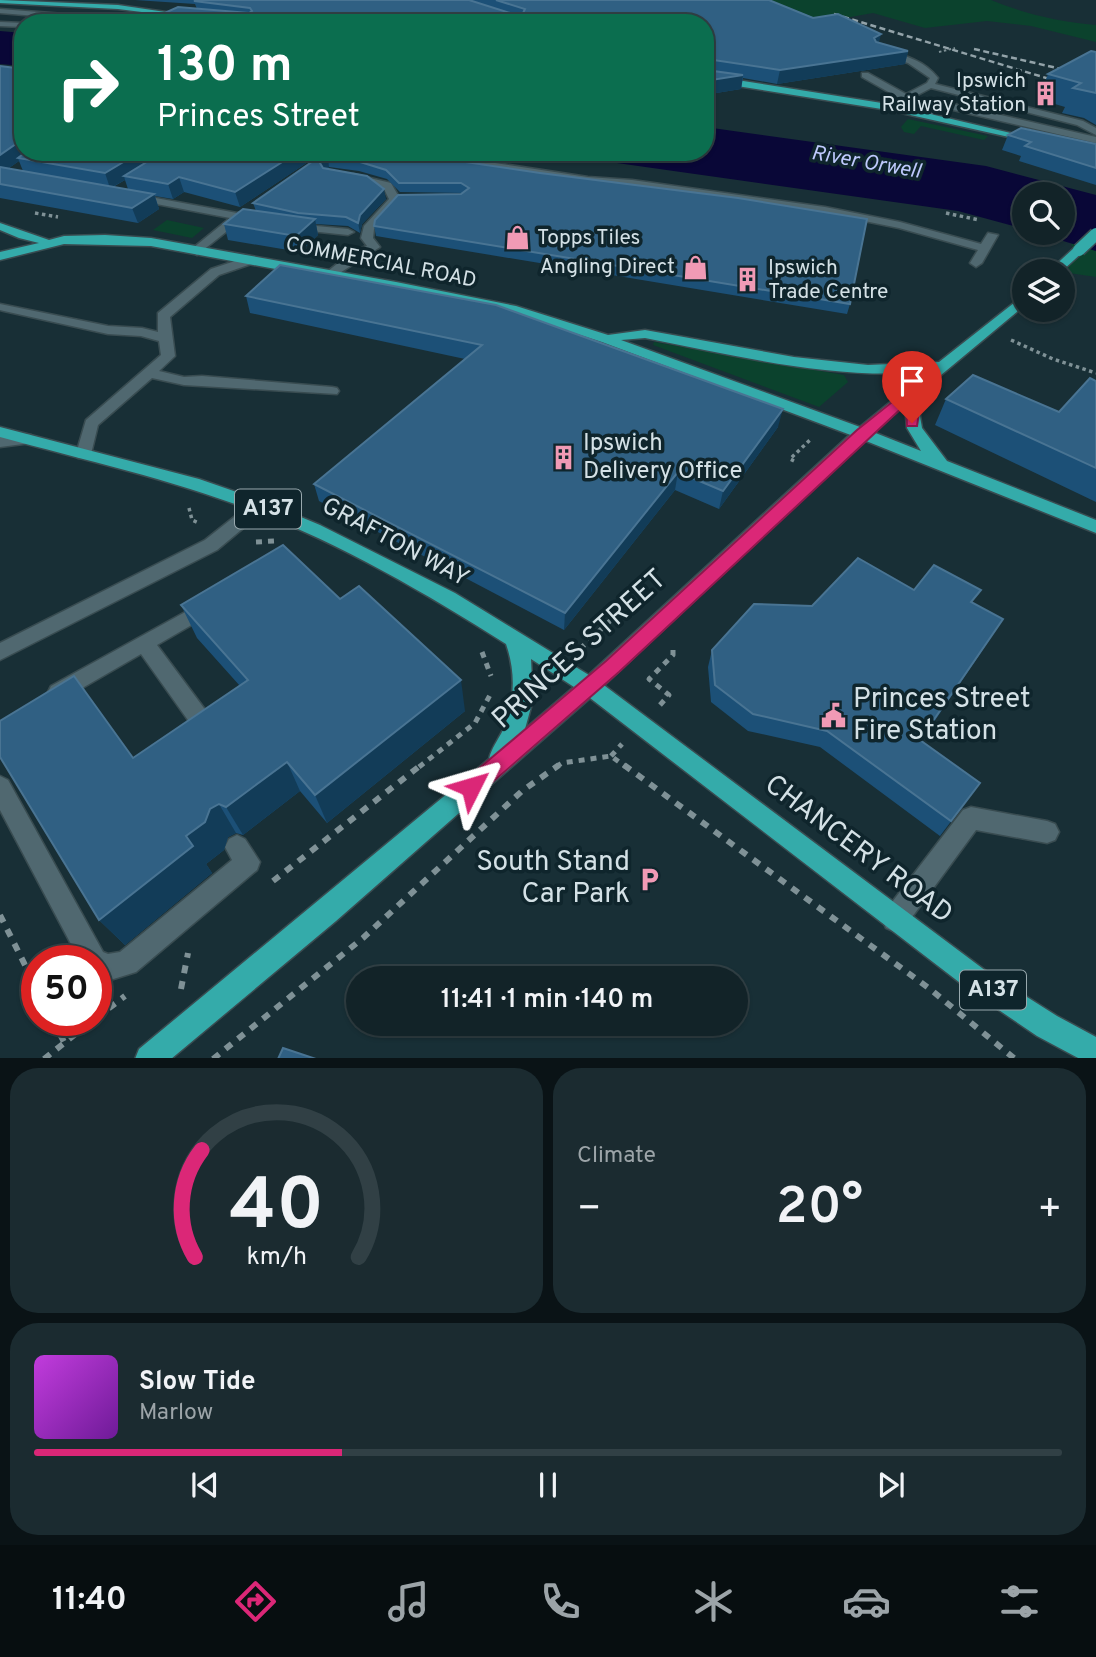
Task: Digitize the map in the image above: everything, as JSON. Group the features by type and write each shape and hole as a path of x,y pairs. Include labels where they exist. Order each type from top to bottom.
{"main road":[{"path":"0,1 70,4 177,14"},
{"path":"714,79 888,107 1041,141"},
{"path":"0,226 34,239 64,240"},
{"path":"1069,259 1096,234"},
{"name":"COMMERCIAL ROAD","path":"0,256 27,247 64,240 150,242 516,310 607,339 862,433"},
{"name":"PRINCES STREET","path":"862,433 1012,310"},
{"path":"607,339 645,334 806,364 862,370 943,366"},
{"path":"916,387 911,410 916,433 923,446 948,467"},
{"name":"GRAFTON WAY","path":"0,432 199,485 314,529 448,598 590,686"},
{"path":"862,433 1096,525"},
{"path":"492,770 510,740 522,706 526,679 523,661 514,639"},
{"name":"PRINCES STREET","path":"150,1058 327,912 590,686"},
{"name":"CHANCERY ROAD","path":"590,686 977,980 1047,1026 1096,1052"}],"street":[{"path":"51,13 70,4"},
{"path":"0,11 62,14"},
{"path":"876,51 897,56 930,72 932,84"},
{"path":"865,75 906,97"},
{"path":"888,107 932,84 1080,123 1096,132"},
{"path":"926,115 940,105 949,106 1096,140"},
{"path":"459,161 576,179 632,183 825,210 899,225 984,248"},
{"path":"332,274 359,253 374,247 367,238 367,230 399,199 387,185 340,175"},
{"path":"128,197 244,212 275,223"},
{"path":"197,251 244,212"},
{"path":"288,225 348,232"},
{"path":"976,263 992,234"},
{"path":"84,454 91,423 168,356 163,316 215,272 250,260"},
{"path":"4,307 108,330 142,332 167,339"},
{"path":"149,373 184,381 202,380 332,391"},
{"name":"PRINCES STREET","path":"590,686 862,433"},
{"path":"0,442 25,439"},
{"path":"0,652 211,545 259,506"},
{"path":"36,704 225,597"},
{"path":"144,643 200,737"},
{"path":"0,787 86,945"},
{"path":"895,919 971,818 1046,832"},
{"path":"112,967 127,963 248,862 237,847"}],"path":[{"path":"939,52 955,48"},
{"path":"988,331 1053,359 1096,373"},
{"path":"570,643 580,649 610,621"},
{"path":"669,695 649,679 673,655"},
{"path":"267,887 475,723 490,700 492,678 489,666"},
{"path":"213,1058 363,938 522,791 562,763 611,755 930,989 1014,1058"},
{"path":"0,915 21,957"},
{"path":"179,955 190,947"},
{"path":"112,1005 127,994"},
{"path":"61,1036 64,1042"},
{"path":"45,1058 72,1036"}],"green space":[{"path":"684,0 991,0 1043,17 1096,25 1096,42 1031,26 987,21 925,28 873,13 714,41 714,14 697,14"},
{"path":"908,119 988,136 984,140 921,126 914,134 904,132 901,127"},
{"path":"167,220 204,228 192,238 153,230"},
{"path":"1075,244 1096,251 1096,277 1075,274 1075,259 1069,259 1074,254 1072,245"},
{"path":"654,342 844,375 848,382 819,407 653,345"}],"water":[{"path":"0,31 14,32 14,65 0,64"},
{"name":"River Orwell","path":"714,128 986,166 1047,182 1012,182 1012,226 958,211 603,161 714,161"},
{"path":"1075,189 1096,195 1096,251 1075,245"}],"building":[{"path":"469,0 510,13 523,13 525,9 496,0 769,0 813,18 838,14 881,34 874,38 876,42 908,51 780,70 714,60 714,14 162,14 178,7 249,13 252,11 250,8 194,1"},
{"path":"1091,51 1096,52 1096,93 1073,88 1081,83 1048,74"},
{"path":"0,66 14,68 14,145 0,155"},
{"path":"714,71 743,75 714,80"},
{"path":"1021,128 1096,144 1096,168 1025,146 1031,142 1008,135"},
{"path":"35,161 125,161 105,173"},
{"path":"148,161 284,161 235,192 179,177 168,184 124,176"},
{"path":"313,161 323,161 320,163 323,168 367,176 384,189 360,215 358,223 346,217 298,213 253,203"},
{"path":"357,161 458,161 738,198 867,219 850,304 374,226 375,220 398,195 461,194 469,188 461,183 399,183 386,170"},
{"path":"0,167 154,194 132,208 0,184"},
{"path":"243,209 315,219 296,236 224,224"},
{"name":"Ipswich Delivery Office","path":"280,265 496,305 783,409 723,491 678,472 565,613 314,484 482,345 246,296"},
{"path":"973,375 1059,412 1090,378 1096,381 1096,468 946,399"},
{"path":"283,545 340,599 359,586 461,680 315,795 287,762 226,807 219,804 210,809 205,822 186,836 193,846 99,920 0,757 0,721 74,676 133,758 248,680 181,605"},
{"name":"Princes Street Fire Station","path":"858,558 914,590 934,565 981,590 971,602 1003,619 920,740 980,783 951,821 827,731 753,714 715,685 712,650 754,604 812,606"},
{"path":"283,1048 313,1058 278,1058"}],"railway":[{"path":"834,14 1096,93"},
{"path":"974,49 1096,77"}],"place":[{"name":"Ipswich Railway Station","path":"1046,93"},
{"name":"Topps Tiles","path":"517,238"},
{"name":"Angling Direct","path":"695,267"},
{"name":"Ipswich Trade Centre","path":"748,280"},
{"name":"Ipswich Delivery Office","path":"563,458"},
{"name":"Princes Street Fire Station","path":"833,716"},
{"name":"South Stand Car Park","path":"650,879"}],"route":[{"path":"471,787 612,667 862,433 916,387 911,410 912,423"}]}
